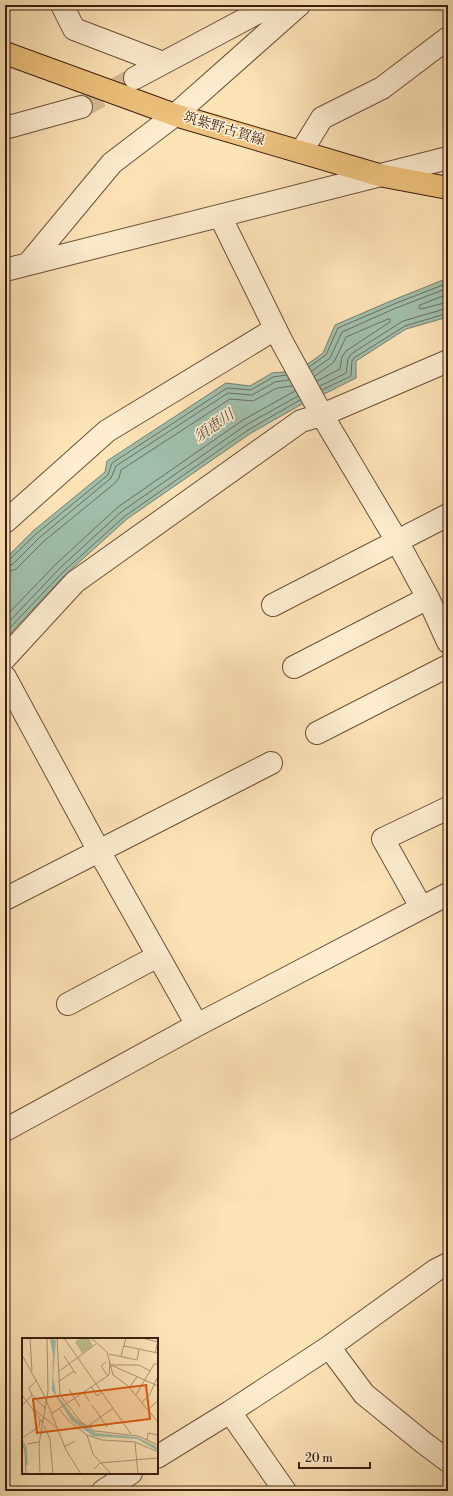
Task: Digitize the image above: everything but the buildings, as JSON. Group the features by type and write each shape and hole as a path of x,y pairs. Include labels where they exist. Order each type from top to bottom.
{"main road":[{"name":"筑紫野古賀線","path":"5,53 175,115 379,175 448,188"}],"street":[{"path":"62,5 74,29 163,63"},
{"path":"134,78 272,5"},
{"path":"28,264 112,163 175,115 299,5"},
{"path":"301,152 322,118 382,88 448,38"},
{"path":"5,128 81,106"},
{"path":"5,270 448,158"},
{"path":"220,216 278,336 397,541 428,598 448,642"},
{"path":"5,522 107,431 278,336"},
{"path":"5,658 75,582 301,421 319,409 448,361"},
{"path":"273,605 448,515"},
{"path":"294,667 428,598"},
{"path":"317,733 448,666"},
{"path":"5,677 99,850 197,1025"},
{"path":"5,899 271,763"},
{"path":"421,907 383,839 448,808"},
{"path":"5,1130 197,1025 448,894"},
{"path":"68,1004 158,956"},
{"path":"158,1456 230,1412 444,1273"},
{"path":"329,1347 364,1394 448,1461"},
{"path":"230,1412 286,1491"},
{"path":"103,1491 128,1481"}],"water":[{"name":"須恵川","path":"448,278 448,317 406,329 356,361 356,378 311,399 251,433 127,519 66,574 5,639 5,559 33,531 105,472 107,461 226,383 250,386 272,373 295,371 323,353 335,325"}],"tunnel":[{"path":"81,107 135,78"}]}
